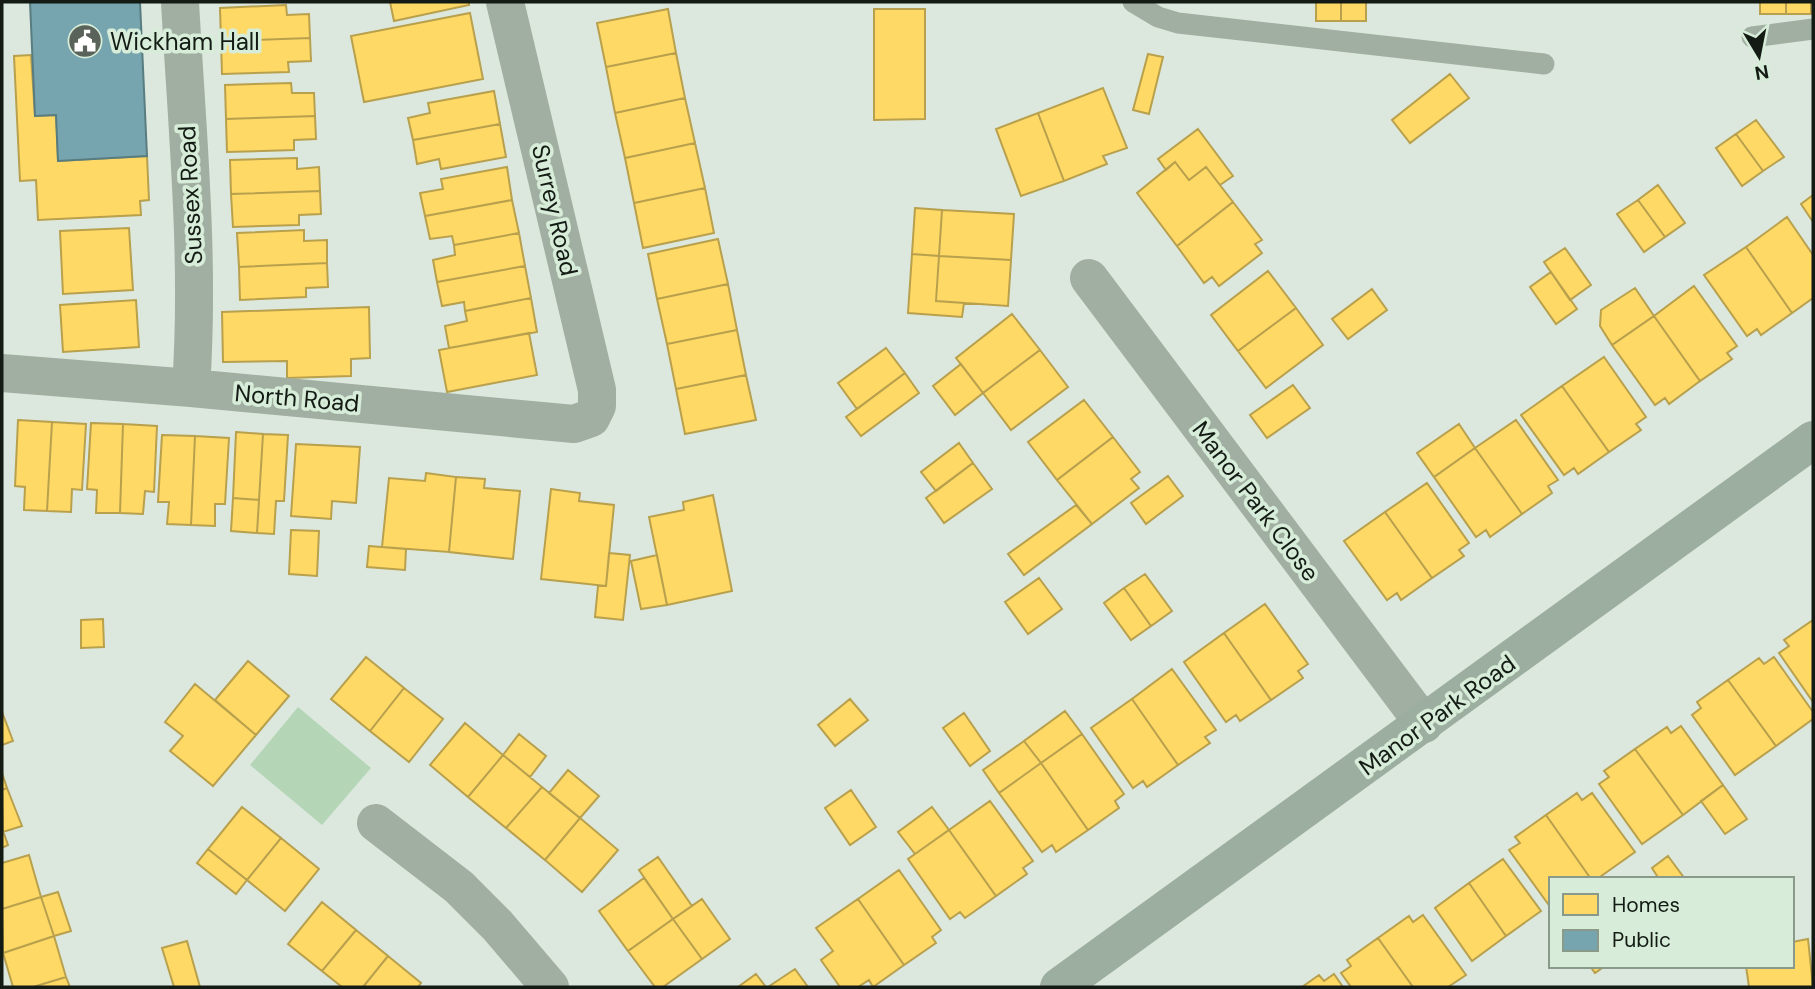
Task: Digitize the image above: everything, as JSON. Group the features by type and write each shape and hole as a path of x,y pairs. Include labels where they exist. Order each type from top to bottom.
{"street":[{"name":"Sussex Road","path":"180,2 195,276 191,388"},
{"name":"Surrey Road","path":"505,2 597,390 597,406 591,418"},
{"name":"Manor Park Close","path":"1089,278 1424,724"},
{"name":"North Road","path":"2,373 574,424 591,418"},
{"name":"Manor Park Road","path":"1059,987 1813,440"},
{"path":"376,823 459,887 497,925 550,987"}],"lane":[{"path":"1133,2 1158,17 1178,23 1544,64"},
{"path":"1752,37 1813,29"}],"green space":[{"path":"298,707 371,768 322,825 250,765"}],"building: Homes":[{"path":"390,2 469,2 469,5 394,21"},
{"path":"1316,2 1341,2 1341,21 1316,21"},
{"path":"1341,2 1366,2 1366,21 1341,21"},
{"path":"1760,2 1786,2 1786,14 1760,14"},
{"path":"1786,2 1811,2 1811,14 1786,14"},
{"path":"286,5 287,15 309,14 310,38 221,41 220,8"},
{"path":"668,9 676,53 606,67 597,23"},
{"path":"874,9 925,9 925,119 874,120"},
{"path":"470,13 483,79 364,102 351,36"},
{"path":"310,38 311,61 288,62 289,72 222,74 221,41"},
{"path":"676,53 685,98 615,113 606,67"},
{"path":"1148,54 1163,57 1149,114 1133,110"},
{"path":"31,55 35,116 56,115 58,161 147,156 149,200 140,201 141,215 38,220 36,180 20,181 14,56"},
{"path":"1450,74 1469,98 1410,143 1392,120"},
{"path":"291,83 292,93 314,93 315,116 226,119 225,85"},
{"path":"1103,88 1127,148 1103,156 1107,164 1064,181 1038,113"},
{"path":"494,91 500,124 413,140 408,118 430,113 428,103"},
{"path":"685,98 695,143 625,158 615,113"},
{"path":"1038,113 1064,181 1021,196 996,129"},
{"path":"315,116 316,139 294,140 294,150 227,152 226,119"},
{"path":"1756,120 1784,157 1763,171 1736,134"},
{"path":"500,124 506,157 441,169 439,159 417,164 413,140"},
{"path":"1198,129 1233,176 1220,185 1206,167 1189,180 1175,162 1166,170 1158,159"},
{"path":"1736,134 1763,171 1742,186 1716,148"},
{"path":"695,143 705,188 634,203 625,158"},
{"path":"297,158 297,169 319,167 320,191 231,194 230,160"},
{"path":"1175,162 1189,180 1206,167 1233,202 1177,246 1137,193"},
{"path":"507,167 512,200 425,216 420,193 443,189 441,179"},
{"path":"1658,185 1685,223 1665,237 1638,200"},
{"path":"705,188 714,233 643,248 634,203"},
{"path":"320,191 321,214 299,215 299,225 233,227 231,194"},
{"path":"1813,195 1813,222 1801,204"},
{"path":"512,200 519,233 454,245 452,236 430,239 425,216"},
{"path":"1638,200 1665,237 1644,252 1617,214"},
{"path":"1233,202 1262,240 1255,244 1262,253 1219,286 1212,277 1204,283 1177,246"},
{"path":"915,208 942,210 939,256 912,254"},
{"path":"942,210 1014,214 1011,260 939,256"},
{"path":"1787,217 1813,255 1813,298 1792,313 1746,247"},
{"path":"129,228 133,290 63,294 60,231"},
{"path":"304,230 304,241 327,240 327,263 239,267 237,233"},
{"path":"519,233 525,266 437,282 433,260 455,255 454,245"},
{"path":"718,239 728,284 657,299 648,254"},
{"path":"1746,247 1792,313 1761,335 1757,329 1747,336 1704,275"},
{"path":"1565,248 1591,285 1570,300 1544,262"},
{"path":"912,254 939,256 936,301 964,303 962,317 908,313"},
{"path":"939,256 1011,260 1008,306 936,301"},
{"path":"327,263 328,287 306,288 306,297 240,300 239,267"},
{"path":"525,266 531,298 465,311 464,302 442,306 437,282"},
{"path":"1268,271 1296,308 1238,351 1211,315"},
{"path":"1551,272 1577,309 1556,324 1530,287"},
{"path":"728,284 737,330 667,344 657,299"},
{"path":"1694,286 1737,346 1727,353 1732,359 1700,381 1654,316"},
{"path":"1635,288 1654,316 1612,345 1600,326 1601,310"},
{"path":"1372,289 1387,310 1348,339 1332,319"},
{"path":"531,298 537,332 449,348 445,326 467,321 465,311"},
{"path":"136,300 139,347 63,352 60,305"},
{"path":"369,307 370,358 351,359 351,376 287,378 287,361 223,362 222,312"},
{"path":"1296,308 1323,345 1266,388 1238,351"},
{"path":"1012,314 1040,350 983,393 956,358"},
{"path":"1654,316 1700,381 1669,404 1665,398 1655,405 1612,345"},
{"path":"737,330 746,375 676,389 667,344"},
{"path":"529,333 537,375 447,392 439,350"},
{"path":"886,348 905,373 857,409 838,383"},
{"path":"1040,350 1068,387 1011,430 983,393"},
{"path":"1604,357 1646,417 1636,424 1641,430 1609,452 1562,386"},
{"path":"961,364 983,393 955,415 933,386"},
{"path":"905,373 919,393 861,436 846,417"},
{"path":"746,375 756,420 685,434 676,389"},
{"path":"1293,385 1310,408 1267,438 1250,415"},
{"path":"1562,386 1609,452 1578,474 1574,468 1564,475 1521,415"},
{"path":"1084,400 1113,437 1057,480 1028,442"},
{"path":"18,420 52,422 47,511 24,510 25,487 15,486"},
{"path":"1516,420 1558,480 1548,486 1552,493 1522,514 1475,448"},
{"path":"52,422 86,424 82,490 72,489 71,512 47,511"},
{"path":"91,423 123,424 120,513 96,513 97,490 87,489"},
{"path":"123,424 157,426 154,492 145,491 143,514 120,513"},
{"path":"1459,424 1475,448 1434,477 1417,453"},
{"path":"236,432 263,434 259,500 233,498"},
{"path":"263,434 288,435 284,501 276,501 274,534 257,533"},
{"path":"162,435 195,436 191,525 167,524 169,502 158,502"},
{"path":"195,436 229,438 225,504 215,504 215,526 191,525"},
{"path":"1113,437 1140,472 1131,479 1139,488 1092,524 1057,480"},
{"path":"959,443 973,463 936,491 921,472"},
{"path":"296,444 360,447 356,503 332,501 331,519 291,516"},
{"path":"1475,448 1522,514 1490,537 1486,530 1476,537 1434,477"},
{"path":"973,463 992,489 944,523 926,498"},
{"path":"426,473 456,477 449,552 382,547 389,478 425,481"},
{"path":"1168,476 1183,496 1146,524 1131,503"},
{"path":"456,477 485,479 484,488 520,491 513,559 449,552"},
{"path":"1427,483 1469,543 1459,550 1464,556 1432,578 1385,512"},
{"path":"551,489 580,493 579,501 614,505 606,586 541,579"},
{"path":"713,495 732,591 667,605 649,517 684,510 683,502"},
{"path":"233,498 259,500 257,533 231,531"},
{"path":"1076,505 1092,524 1024,575 1008,554"},
{"path":"1385,512 1432,578 1401,600 1397,593 1387,600 1344,541"},
{"path":"291,530 319,531 317,576 289,574"},
{"path":"369,546 406,549 405,570 367,567"},
{"path":"609,553 630,555 623,620 595,617 598,586 606,586"},
{"path":"657,555 667,605 641,609 631,561"},
{"path":"1145,574 1172,611 1151,626 1124,588"},
{"path":"1039,578 1062,609 1028,634 1005,602"},
{"path":"1124,588 1151,626 1131,640 1104,603"},
{"path":"1265,604 1308,664 1298,671 1303,678 1271,700 1224,633"},
{"path":"103,619 104,647 81,648 81,620"},
{"path":"1813,620 1813,702 1779,653 1789,646 1784,640"},
{"path":"1224,633 1271,700 1240,721 1236,715 1226,722 1184,662"},
{"path":"366,657 404,688 370,731 331,699"},
{"path":"1774,657 1813,712 1813,719 1776,746 1728,680 1759,658 1764,664"},
{"path":"248,661 289,696 256,735 215,700"},
{"path":"1172,669 1216,730 1205,737 1210,743 1178,765 1132,699"},
{"path":"1728,680 1776,746 1735,775 1692,715 1701,708 1697,702"},
{"path":"195,684 256,735 213,786 170,751 183,736 165,722"},
{"path":"404,688 443,719 409,762 370,731"},
{"path":"850,699 868,720 835,746 818,725"},
{"path":"1132,699 1178,765 1147,787 1143,781 1133,788 1091,728"},
{"path":"1065,711 1082,734 1041,763 1024,741"},
{"path":"2,712 13,741 2,745"},
{"path":"964,713 990,751 970,766 943,728"},
{"path":"465,723 503,755 468,797 430,765"},
{"path":"1681,726 1723,785 1683,815 1635,749 1667,727 1671,733"},
{"path":"519,734 546,756 530,777 503,755"},
{"path":"1082,734 1124,794 1115,801 1119,808 1088,830 1041,763"},
{"path":"1024,741 1041,763 999,793 983,770"},
{"path":"1635,749 1683,815 1642,844 1599,784 1609,777 1604,771"},
{"path":"503,755 542,787 506,828 468,797"},
{"path":"1041,763 1088,830 1056,852 1052,845 1042,852 999,793"},
{"path":"568,770 599,796 580,818 549,793"},
{"path":"2,773 7,788 2,790"},
{"path":"1723,785 1747,819 1725,834 1701,801"},
{"path":"542,787 580,818 545,860 506,828"},
{"path":"7,788 22,826 3,832 2,790"},
{"path":"851,790 876,827 850,845 825,808"},
{"path":"1577,793 1582,800 1592,793 1635,852 1600,877 1590,877 1546,815"},
{"path":"990,801 1033,861 1023,868 1027,874 996,896 949,830"},
{"path":"242,807 281,838 247,880 208,849"},
{"path":"932,807 949,830 915,854 898,832"},
{"path":"1546,815 1590,877 1549,877 1549,905 1509,850 1520,843 1515,837"},
{"path":"580,818 618,850 582,892 545,860"},
{"path":"2,828 8,845 2,848"},
{"path":"949,830 996,896 965,918 960,912 950,919 908,859"},
{"path":"281,838 319,869 285,911 247,880"},
{"path":"208,849 247,880 236,894 197,863"},
{"path":"29,855 41,897 2,909 2,863"},
{"path":"1668,856 1684,877 1658,877 1652,868"},
{"path":"658,857 692,906 673,919 639,870"},
{"path":"1503,859 1541,911 1506,936 1469,883"},
{"path":"899,870 941,930 932,937 936,943 904,965 858,899"},
{"path":"644,878 673,919 628,951 599,911"},
{"path":"1469,883 1506,936 1472,961 1435,908"},
{"path":"58,892 71,931 54,936 41,897"},
{"path":"41,897 54,936 3,953 2,909"},
{"path":"702,899 730,939 702,959 673,919"},
{"path":"858,899 904,965 873,987 869,980 858,987 840,987 821,960 833,951 816,928"},
{"path":"322,902 356,930 322,971 288,944"},
{"path":"1423,915 1466,975 1448,987 1413,987 1378,938 1409,916 1413,922"},
{"path":"673,919 702,959 663,987 655,987 628,951"},
{"path":"356,930 388,956 363,987 342,987 322,971"},
{"path":"54,936 66,977 33,987 13,987 3,953"},
{"path":"1378,938 1413,987 1351,987 1341,973 1351,966 1347,960"},
{"path":"1808,939 1813,987 1749,987 1746,968 1794,968 1794,942"},
{"path":"187,941 200,987 174,987 162,948"},
{"path":"388,956 421,983 418,987 363,987"},
{"path":"795,969 808,987 768,987"},
{"path":"756,974 766,987 738,987"},
{"path":"1334,974 1343,987 1302,987 1319,975 1324,981"},
{"path":"66,977 70,987 33,987"}],"building: Public":[{"path":"30,2 140,2 147,156 58,161 56,115 35,116"}],"place":[{"name":"Wickham Hall","path":"85,41"}]}
